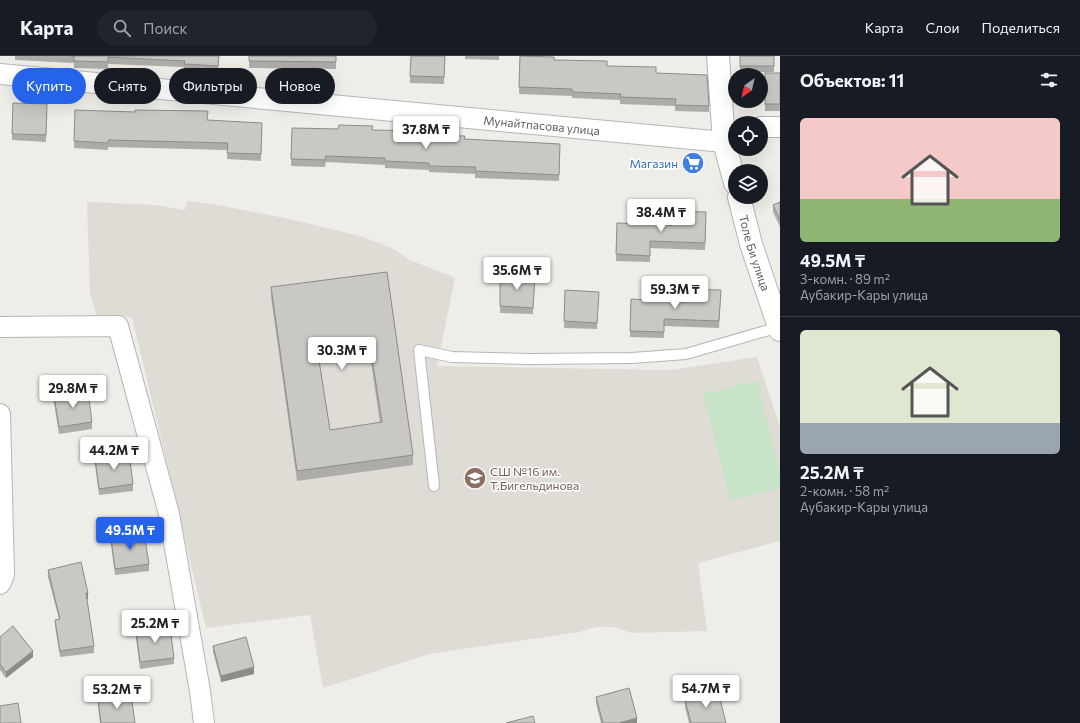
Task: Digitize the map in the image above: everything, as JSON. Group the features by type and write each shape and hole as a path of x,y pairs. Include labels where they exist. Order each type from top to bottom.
{"street":[{"path":"718,56 728,131"},
{"name":"Мунайтпасова улица","path":"0,74 728,131"},
{"path":"768,127 780,127"},
{"name":"Толе Би улица","path":"740,204 751,244 780,329"},
{"path":"0,327 118,326 170,514 204,723"},
{"path":"0,414 4,575 0,584"}],"lane":[{"path":"434,486 419,350 452,357 531,359 632,358 686,354 780,329"}],"shaded area":[{"name":"СШ №16 им. Т.Бигельдинова","path":"187,201 218,205 289,219 360,236 392,248 410,260 455,278 437,366 671,370 757,357 780,427 780,541 698,563 707,631 632,633 614,627 596,627 579,632 429,654 323,688 310,615 206,628 132,317 97,316 90,293 87,202 155,205 185,210"}],"green space":[{"path":"757,381 780,474 780,488 730,500 703,394"}],"building":[{"path":"74,56 219,56 218,66 184,64 185,61 108,57 108,62 74,61"},
{"path":"249,56 336,56 336,62 249,61"},
{"path":"411,56 445,56 444,77 410,76"},
{"path":"520,56 554,57 554,60 607,61 607,66 656,67 656,73 707,75 709,106 675,105 676,99 620,97 621,94 572,92 572,89 519,87"},
{"path":"740,56 774,56 774,66 740,66"},
{"path":"768,73 780,73 780,104 768,104"},
{"path":"13,104 47,104 46,135 12,134"},
{"path":"75,110 135,112 135,110 208,111 207,120 262,123 261,154 227,153 228,143 108,140 108,143 74,141"},
{"path":"339,125 373,126 372,130 420,131 420,134 465,136 464,139 560,144 559,175 475,171 476,167 429,166 429,163 385,161 385,158 326,156 325,160 291,159 292,128 338,129"},
{"path":"780,202 780,220 773,205"},
{"path":"672,211 706,212 705,243 650,241 650,256 616,254 617,223 672,225"},
{"path":"387,272 413,455 297,471 271,287","holes":["370,346 382,422 330,430 318,354"]},
{"path":"500,275 535,277 533,308 500,306"},
{"path":"686,289 721,290 719,321 664,319 664,332 630,331 631,299 686,302"},
{"path":"565,290 599,292 597,323 564,321"},
{"path":"88,391 92,422 59,427 54,396"},
{"path":"129,453 133,484 99,489 95,458"},
{"path":"144,533 149,564 115,569 111,538"},
{"path":"81,562 88,593 86,593 94,646 60,651 55,620 60,619 48,570"},
{"path":"13,626 33,651 6,672 0,664 0,637"},
{"path":"170,627 174,658 140,662 136,631"},
{"path":"246,637 254,667 221,676 213,646"},
{"path":"629,688 637,718 619,723 603,723 596,697"},
{"path":"718,691 726,723 691,723 685,700"},
{"path":"131,694 135,723 101,723 98,699"},
{"path":"18,703 21,723 0,723 0,706"},
{"path":"533,716 535,723 506,723"}],"place":[{"name":"Магазин","path":"693,163"},
{"name":"СШ №16 им. Т.Бигельдинова","path":"475,478"}]}
